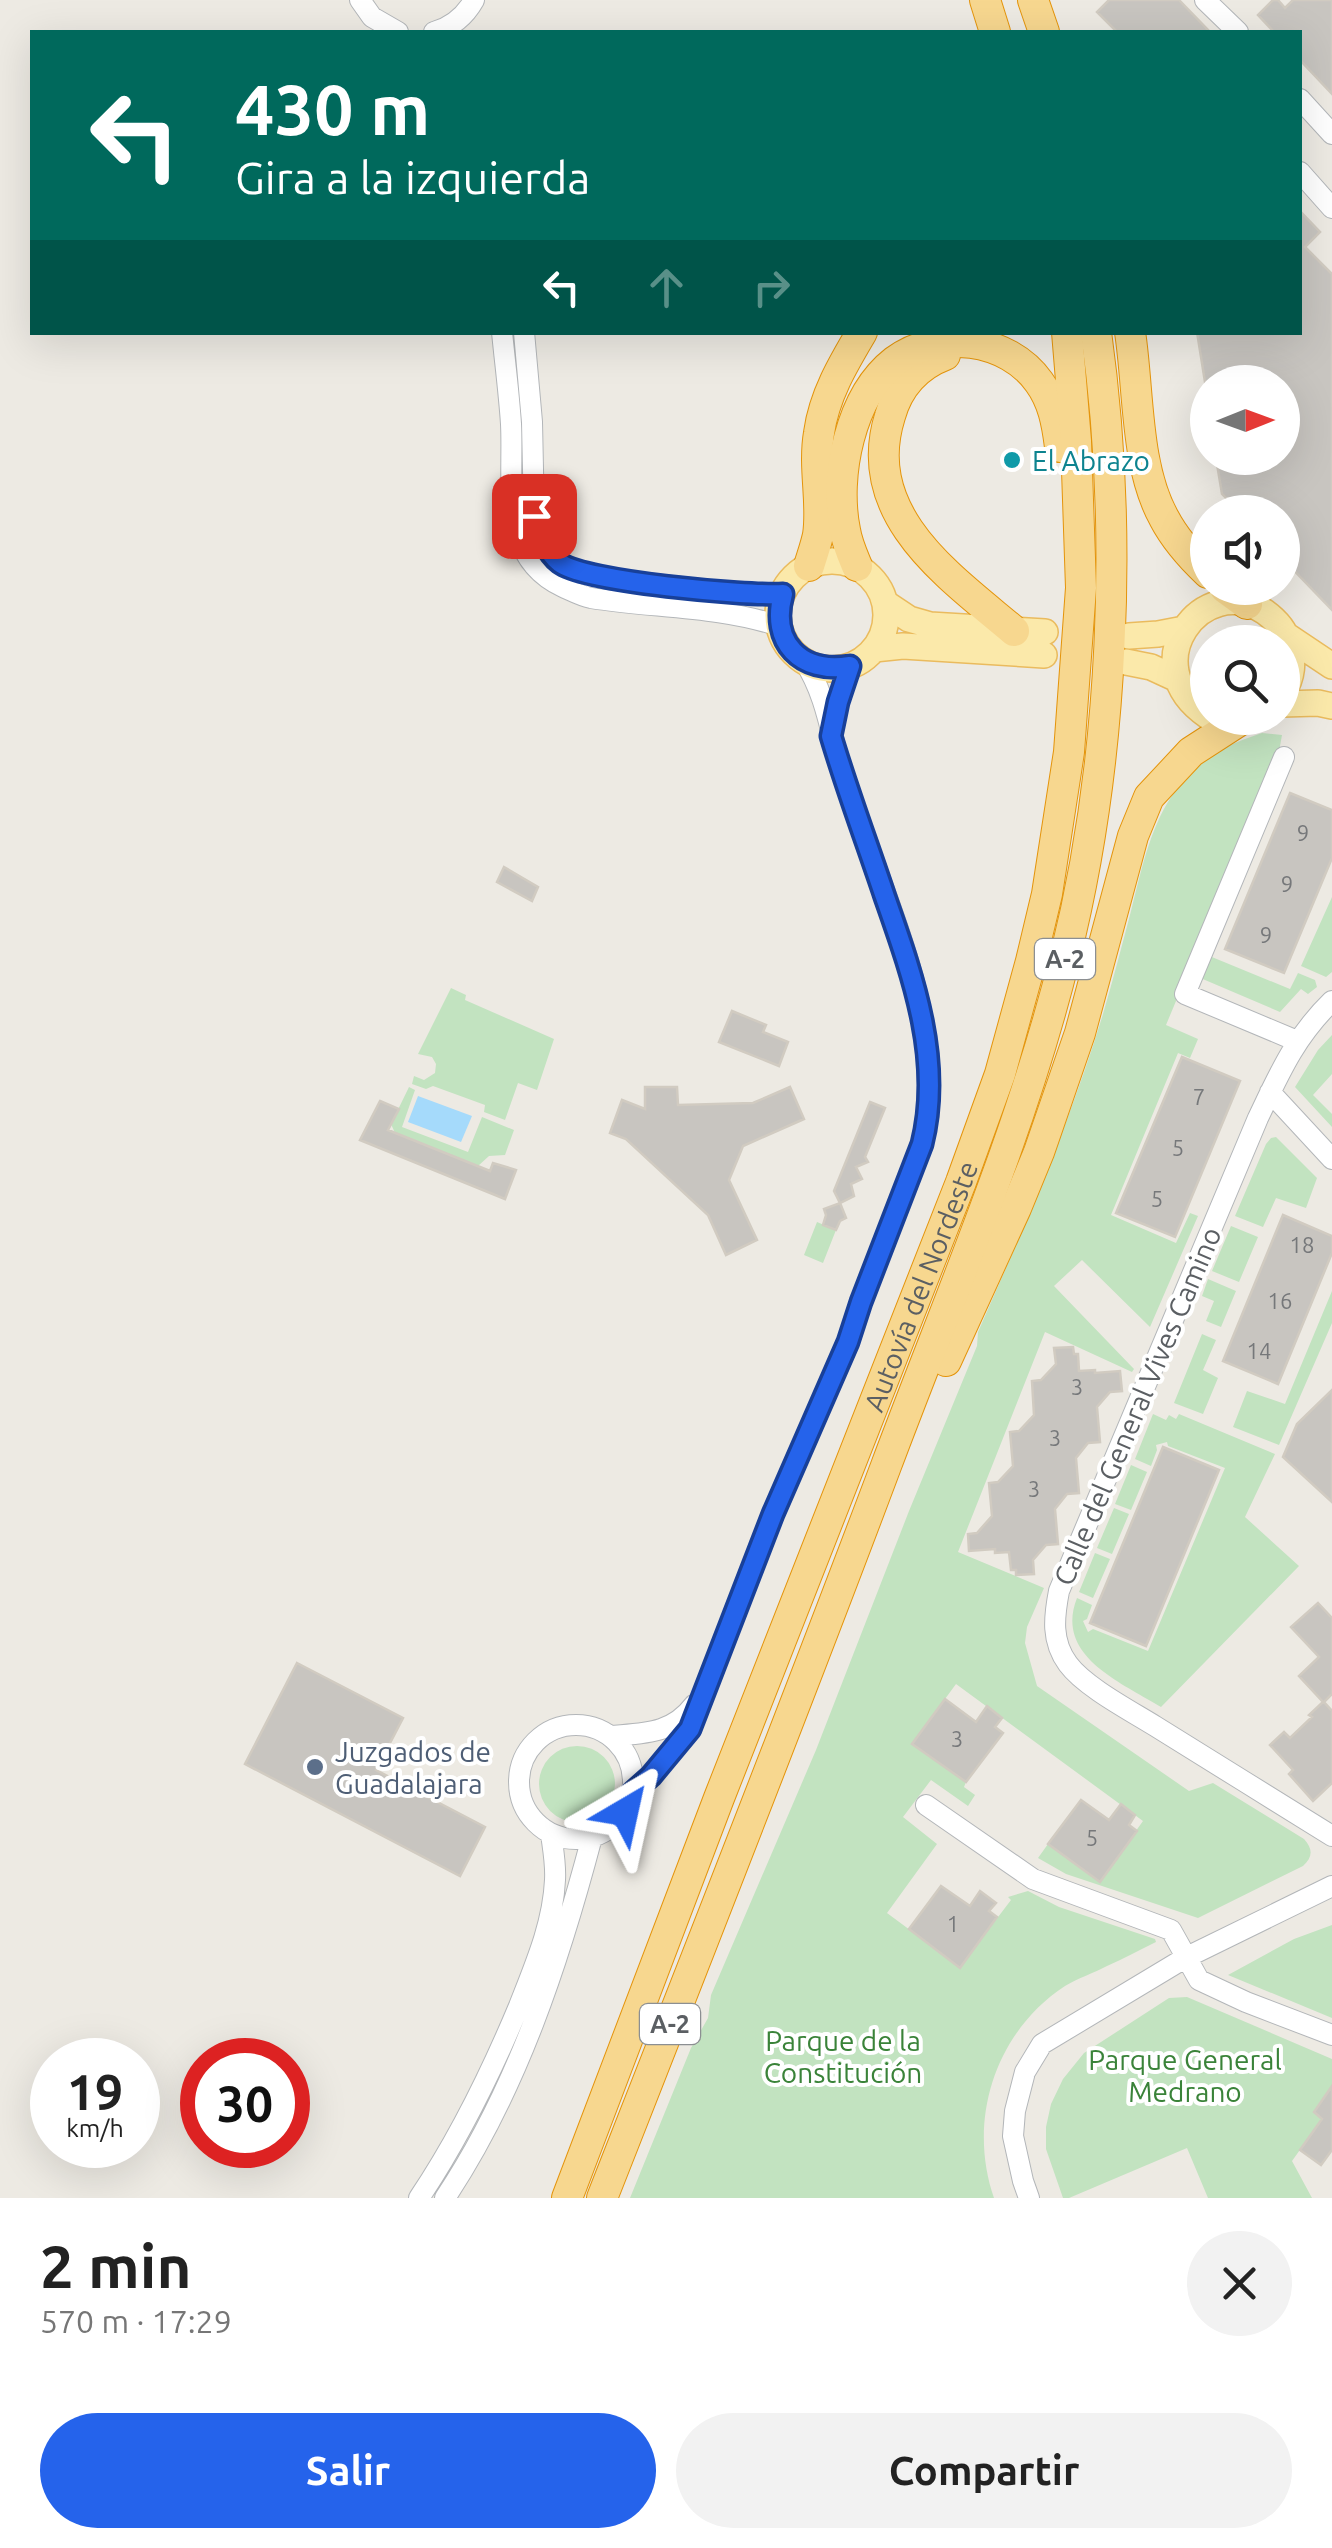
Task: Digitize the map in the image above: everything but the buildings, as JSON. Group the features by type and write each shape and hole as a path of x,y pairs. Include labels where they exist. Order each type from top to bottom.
{"highway":[{"path":"967,0 975,30"},
{"path":"985,0 994,30"},
{"path":"1016,0 1026,30"},
{"path":"1033,0 1043,30"},
{"path":"810,566 818,538 819,432 835,380 860,335"},
{"name":"Autovía del Nordeste","path":"567,2198 1000,1074 1046,894 1069,752 1075,686 1081,588 1080,521 1066,335"},
{"name":"Autovía del Nordeste","path":"602,2198 990,1195 1066,956 1080,893 1106,689 1110,489 1096,335"},
{"path":"1130,335 1142,435 1154,494 1163,517 1190,556"},
{"path":"856,566 844,530 842,491 848,444 867,393 896,361 921,347 949,341 1000,351 1028,369 1048,396 1058,427 1066,532 1064,640 1056,748 1000,1074"},
{"path":"984,346 950,352 910,377 888,420 884,460 891,498 919,546 1014,630"},
{"path":"854,1553 909,1450 1039,1152 1080,1033 1133,836 1148,797 1210,735"}],"main road":[{"path":"841,561 856,566 875,582 885,603 882,635 874,650 850,666 834,669 804,661 784,640 778,609 783,594 794,577 810,566 841,561"},
{"path":"874,650 1045,644 1014,630 930,625 909,619 885,603"},
{"path":"1190,701 1176,680 1176,645 1193,618 1216,605"},
{"path":"1252,605 1278,625"},
{"path":"1176,680 1128,649 1158,634 1184,629"},
{"path":"1300,645 1332,666"},
{"path":"1300,703 1332,706"}],"street":[{"path":"360,0 372,17 395,30"},
{"path":"447,30 474,0"},
{"path":"1205,0 1236,30"},
{"path":"1302,101 1332,134"},
{"path":"1302,174 1332,208"},
{"path":"502,335 511,424 513,520 523,549 547,580 586,597 742,615 780,626"},
{"path":"524,335 532,422 534,516 542,539 559,563 591,576 744,594 783,594"},
{"path":"632,1793 690,1729 773,1514 848,1342 922,1144 928,1118 930,1096 923,1017 910,968 831,736 824,700 804,661"},
{"path":"831,736 850,666"},
{"path":"1284,757 1186,994 1296,1041"},
{"name":"Calle del General Vives Camino","path":"1328,1830 1083,1679 1060,1651 1055,1612 1059,1590 1270,1092 1296,1041 1332,1001"},
{"path":"1270,1092 1332,1159"},
{"path":"611,1736 654,1732 671,1725 683,1719 704,1692"},
{"path":"571,1725 592,1727 611,1736 624,1752 632,1772 632,1793 625,1812 610,1828 592,1838 571,1839 551,1834 534,1821 523,1803 519,1782 523,1762 534,1744 550,1731 571,1725"},
{"path":"926,1805 1033,1878 1171,1930 1199,1980 1332,2035"},
{"path":"419,2198 475,2104 544,1944 556,1881 551,1834"},
{"path":"445,2198 466,2166 519,2056 561,1951 592,1838"},
{"path":"1029,2198 1013,2136 1015,2111 1025,2072 1042,2044 1185,1958 1332,1886"}],"green space":[{"name":"Parque de la Constitución","path":"1257,735 1282,735 1278,757 1166,1025 1198,1039 1190,1058 1178,1053 1111,1215 1176,1243 1190,1213 1198,1216 1150,1327 1082,1260 1054,1286 1134,1369 1132,1372 1045,1332 958,1552 1044,1588 1027,1627 1025,1643 1037,1686 1189,1791 1213,1783 1304,1839 1310,1856 1303,1866 1198,1918 1066,1874 1038,1858 1048,1844 1100,1881 1143,1821 956,1684 912,1744 966,1782 964,1787 975,1795 968,1806 931,1780 903,1817 937,1844 887,1913 960,1967 1011,1900 1008,1897 1028,1891 1059,1907 1156,1942 1065,1986 1041,2005 1005,2053 986,2109 986,2168 994,2198 630,2198 691,2048 708,2018 711,1995 816,1750 977,1346 978,1332 1061,1135 1103,1014 1157,824 1190,772 1221,749"},
{"path":"1332,897 1332,972 1326,977 1301,966"},
{"path":"1207,955 1290,989 1298,973 1315,980 1317,987 1308,994 1301,989 1280,1012 1198,977"},
{"path":"451,988 466,995 465,1000 554,1039 537,1090 518,1083 505,1120 484,1112 485,1105 433,1086 426,1089 412,1084 414,1076 424,1080 435,1073 432,1057 418,1054"},
{"path":"1332,1035 1332,1074 1313,1095 1332,1114 1332,1127 1295,1087"},
{"path":"409,1087 415,1090 402,1127 468,1152 482,1117 514,1130 505,1155 489,1156 478,1166 395,1133 391,1124"},
{"path":"1276,1137 1317,1178 1306,1208 1276,1198 1263,1227 1235,1216 1266,1144"},
{"path":"817,1222 836,1230 823,1263 804,1255"},
{"path":"1231,1226 1258,1237 1239,1282 1212,1271"},
{"path":"1208,1279 1236,1291 1221,1327 1206,1321 1214,1301 1202,1296"},
{"path":"1332,1291 1332,1323 1279,1445 1233,1427 1247,1391 1285,1404"},
{"path":"1202,1334 1216,1340 1203,1370 1218,1378 1203,1414 1174,1403"},
{"path":"1153,1414 1166,1420 1169,1415 1176,1419 1179,1414 1275,1454 1245,1517 1299,1566 1161,1707 1095,1665 1075,1636 1072,1618 1077,1598 1092,1605 1083,1621 1088,1632 1093,1629 1148,1651 1225,1468 1168,1446 1167,1442 1156,1445 1151,1466 1135,1459"},
{"path":"1131,1465 1147,1472 1131,1510 1115,1504"},
{"path":"1114,1508 1129,1514 1112,1554 1097,1548"},
{"path":"1095,1553 1110,1559 1093,1598 1079,1592"},
{"path":"577,1746 604,1757 615,1784 604,1811 577,1822 550,1811 539,1784 550,1757"},
{"name":"Parque General Medrano","path":"1332,1925 1332,2018 1228,1975 1294,1939"},
{"name":"Parque General Medrano","path":"1187,1997 1332,2059 1332,2085 1314,2111 1322,2119 1292,2161 1312,2198 1208,2198 1187,2148 1063,2198 1046,2149 1046,2127 1063,2079 1084,2053 1169,1998"}],"water":[{"path":"418,1096 472,1116 461,1142 408,1122"}],"place":[{"name":"El Abrazo","path":"1012,460"},
{"name":"Juzgados de Guadalajara","path":"315,1767"}],"route":[{"path":"534,516 542,539 559,563 591,576 744,594 783,594 778,609 780,626 793,652 819,667 850,666 831,736 910,968 923,1017 927,1053 930,1096 922,1144 848,1342 773,1514 690,1729 632,1793 625,1812"}]}
